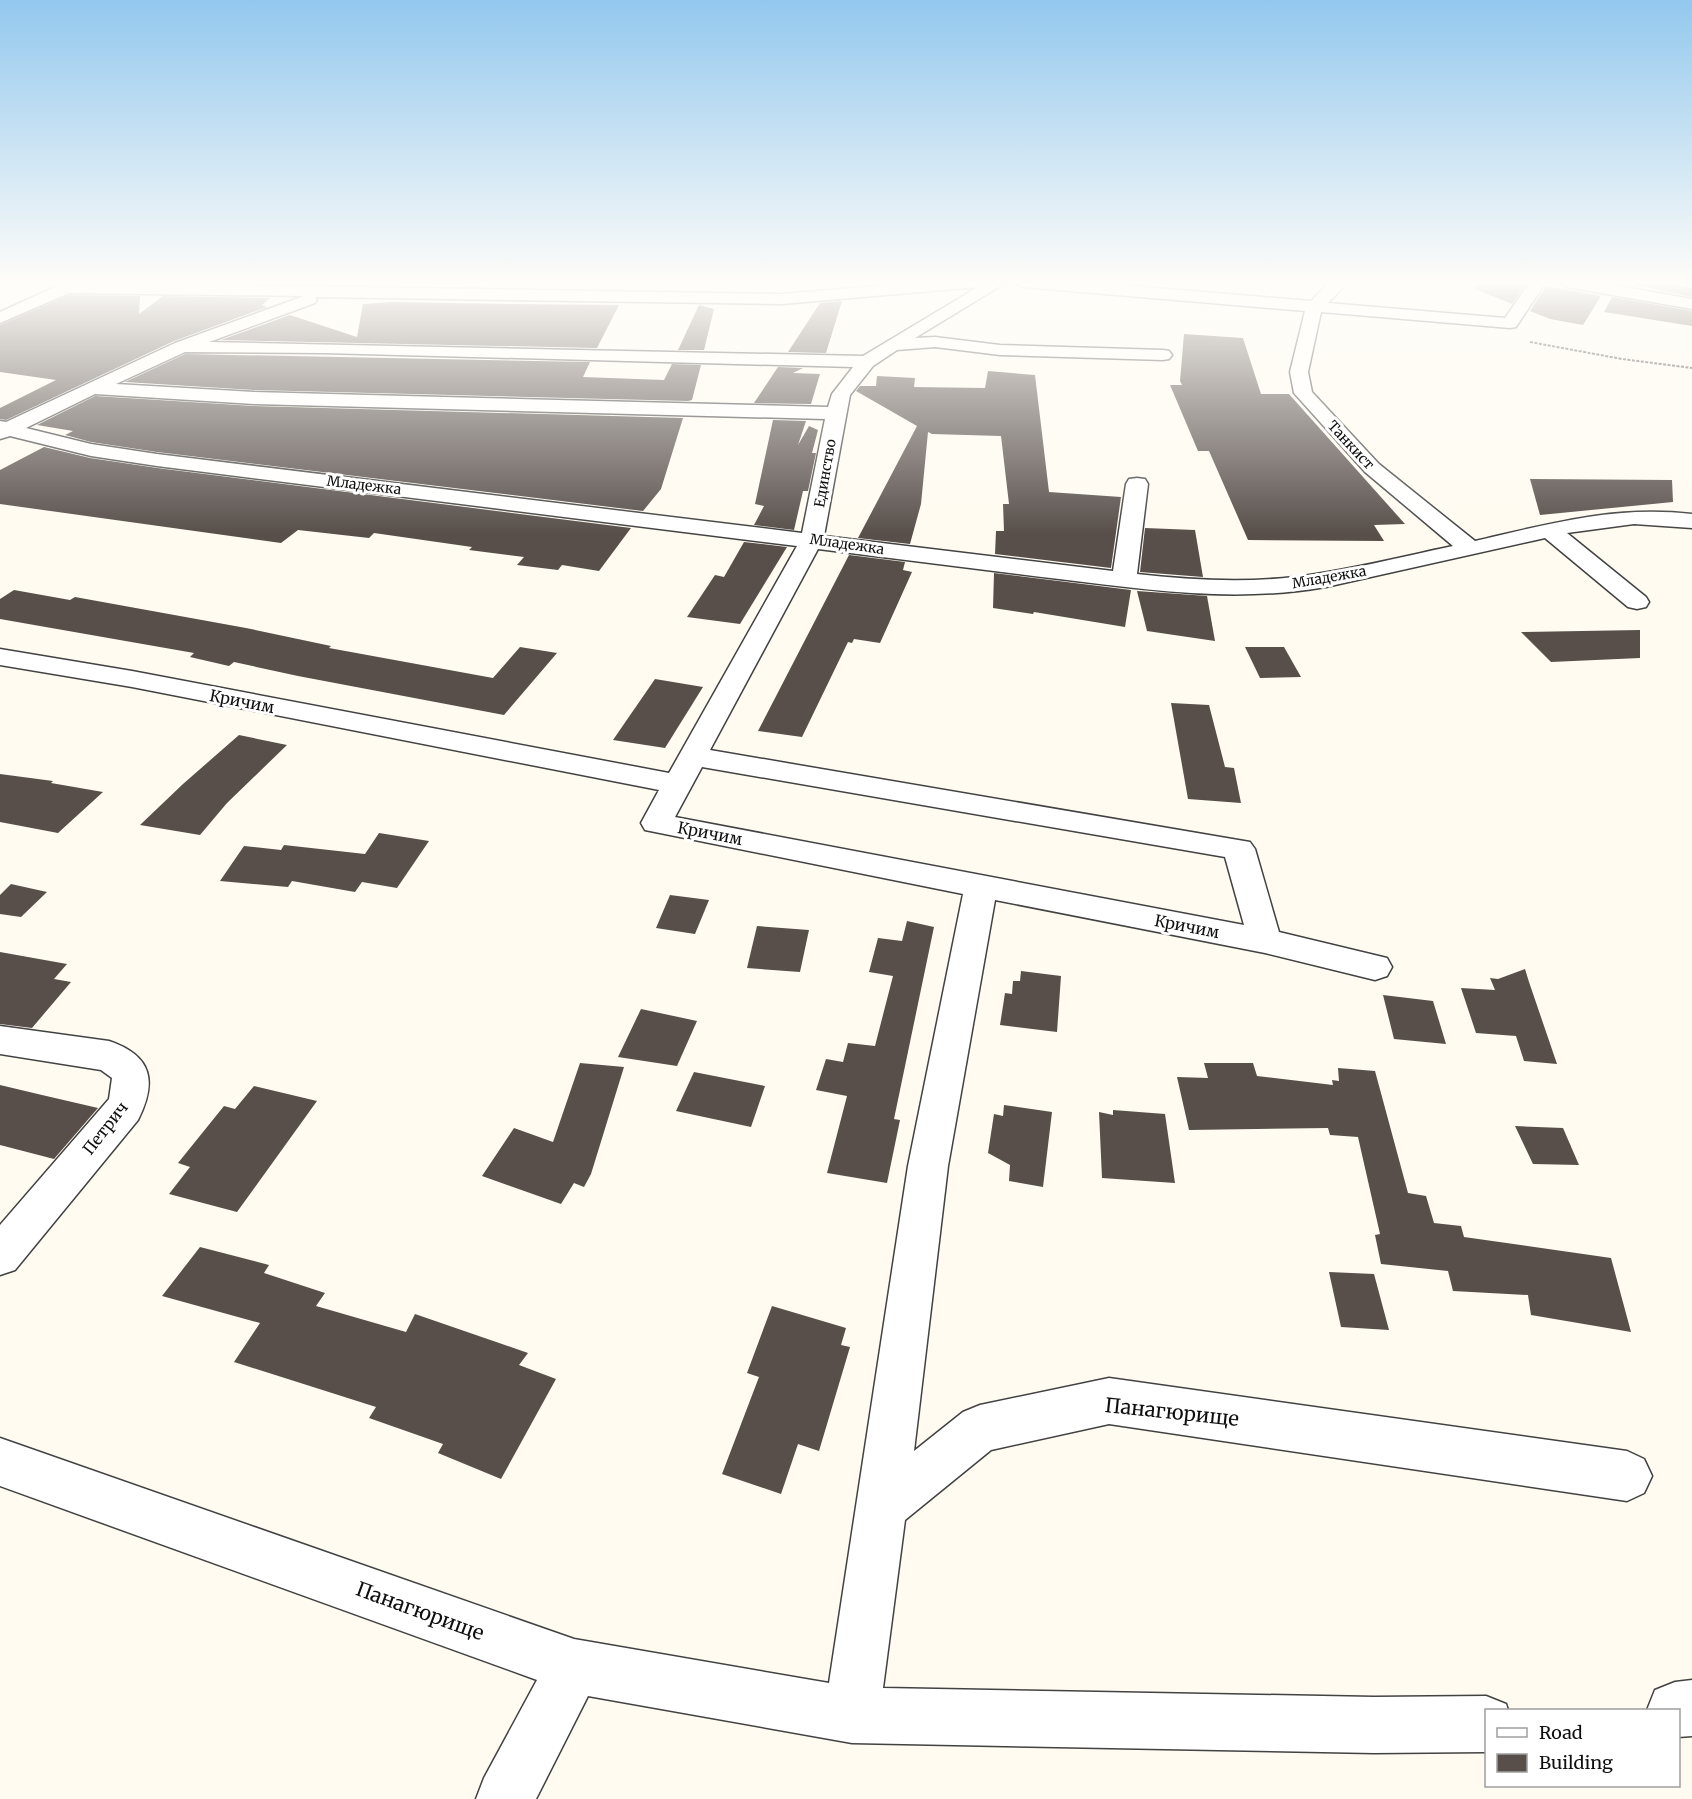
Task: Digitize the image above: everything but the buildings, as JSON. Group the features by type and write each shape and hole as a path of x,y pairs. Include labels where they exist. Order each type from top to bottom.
{"street":[{"path":"3,430 140,366"},
{"name":"Единство","path":"676,784 812,539 841,394 864,366"},
{"name":"Танкист","path":"1300,366 1299,372 1303,393 1372,468 1470,549"},
{"path":"93,388 264,398 836,413"},
{"name":"Младежка","path":"3,430 91,450 157,460 812,539 1183,587 1305,583 1591,521 1626,516 1647,515 1692,521"},
{"path":"1124,581 1137,484"},
{"path":"1551,531 1637,602"},
{"name":"Кричим","path":"0,657 155,684 676,784 656,823 1265,941 1375,967"},
{"path":"692,756 1239,849 1265,941"},
{"path":"852,1715 928,1166 981,887"},
{"name":"Петрич","path":"0,1040 109,1056 123,1065 131,1077 132,1084 124,1109 0,1256"},
{"name":"Панагюрище","path":"882,1507 980,1429 1109,1401 1263,1421 1627,1476"},
{"name":"Панагюрище","path":"0,1462 574,1666 852,1715 1362,1725 1485,1724"},
{"path":"505,1799 574,1666"}],"path":[{"path":"1676,366 1692,368"}]}
